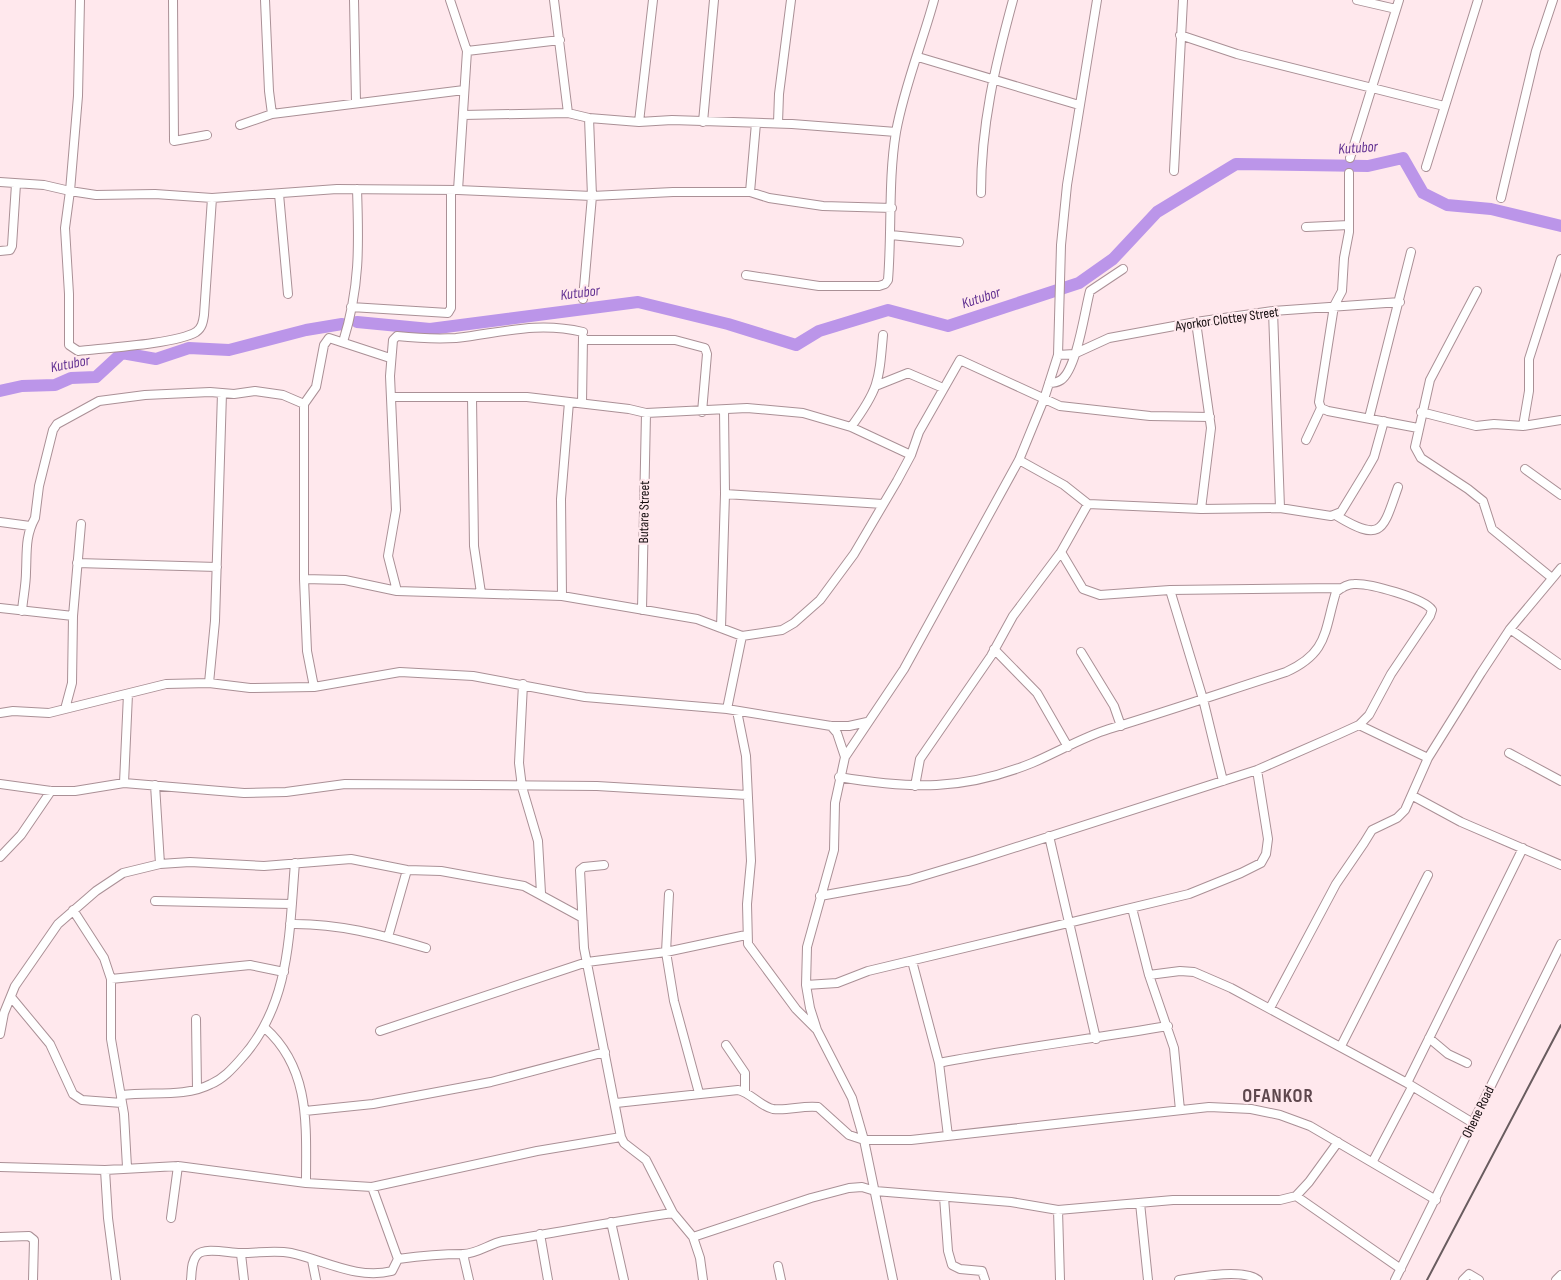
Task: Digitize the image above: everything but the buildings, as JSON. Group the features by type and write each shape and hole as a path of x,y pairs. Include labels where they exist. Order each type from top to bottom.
{"street":[{"path":"80,0 78,96 65,228 69,294 69,345 78,351 186,337 198,331 204,315 212,198"},
{"path":"173,0 174,141 207,135"},
{"path":"265,0 269,91 272,114"},
{"path":"354,0 356,102"},
{"path":"351,307 448,313 452,308 454,190 463,115 467,51 450,0"},
{"path":"554,0 568,113"},
{"path":"639,122 653,0"},
{"path":"703,122 714,0"},
{"path":"778,123 779,94 791,0"},
{"path":"746,275 819,286 885,284 888,280 892,208 891,182 896,132 934,0"},
{"path":"981,193 984,126 992,81 1012,0"},
{"path":"893,1280 864,1140 852,1098 817,1030 806,985 807,947 834,850 835,803 839,777 845,757 904,669 1019,460 1044,399 1058,355 1062,278 1061,245 1067,185 1097,0"},
{"path":"1174,171 1183,0"},
{"path":"1357,0 1396,8"},
{"path":"1350,158 1399,0"},
{"path":"1426,167 1478,0"},
{"path":"1500,198 1536,50 1553,0"},
{"path":"1180,35 1237,54 1444,106"},
{"path":"467,51 560,40"},
{"path":"918,58 992,81 1062,98 1079,105"},
{"path":"240,125 272,114 464,90"},
{"path":"463,115 568,113 589,118 639,122 778,123 896,132"},
{"path":"583,299 592,196 589,118"},
{"path":"750,192 756,123"},
{"path":"1306,440 1321,408 1319,402 1334,306 1342,291 1349,225 1349,173"},
{"path":"0,182 44,185 96,195 155,194 212,198 312,190 357,189 454,190 592,196 673,192 750,192 769,198 823,206 892,208"},
{"path":"0,251 10,250 12,246 16,184"},
{"path":"343,342 356,286 359,257 357,189"},
{"path":"279,194 288,294"},
{"path":"1306,228 1349,225"},
{"path":"891,235 960,242"},
{"path":"1369,418 1400,302 1411,252"},
{"path":"1523,426 1529,391 1529,359 1561,259"},
{"path":"1049,383 1060,380 1064,376 1074,354 1087,312 1090,291 1123,269"},
{"path":"1476,291 1430,380 1421,412 1415,447 1417,454 1483,501 1492,528 1552,578"},
{"name":"Ayorkor Clottey Street","path":"1058,355 1074,354 1109,338 1196,322 1273,311 1400,302"},
{"path":"1273,311 1280,508"},
{"path":"1196,322 1210,417 1210,440 1201,509"},
{"path":"397,591 388,556 396,510 390,358 393,340 397,336 456,338 496,330 549,327 583,333 675,340 705,348 707,354 702,412"},
{"path":"582,403 583,333"},
{"path":"851,427 878,385 883,335"},
{"path":"314,687 308,651 304,579 304,404 316,387 325,341 329,338 390,358"},
{"path":"304,579 346,580 397,591 562,596 698,619 742,636 782,630 794,623 820,600 854,554 911,455 919,432 960,360 964,360 1060,406 1142,415 1210,417"},
{"path":"878,385 908,373 943,388"},
{"path":"22,611 26,571 25,549 30,526 34,518 49,440 57,424 87,407 110,398 144,395 234,394 255,391 274,393 304,404"},
{"path":"209,683 216,621 222,393"},
{"path":"391,397 527,397 646,413 702,412 747,408 803,413 851,427 911,455"},
{"path":"472,397 474,546 481,593"},
{"path":"562,596 561,499 569,402"},
{"path":"1321,408 1328,411 1418,428"},
{"path":"722,628 725,494 724,410"},
{"path":"1421,412 1464,425 1523,426 1561,420"},
{"name":"Butare Street","path":"642,610 646,413"},
{"path":"1337,516 1374,457 1384,421"},
{"path":"1019,460 1064,485 1088,504 1201,509 1280,508 1337,516 1360,528 1378,530 1382,528 1388,516 1398,487"},
{"path":"1525,469 1561,495"},
{"path":"725,494 883,504"},
{"path":"916,786 920,759 994,648 1013,616 1061,552 1088,504"},
{"path":"0,522 30,526"},
{"path":"65,709 72,683 73,616 81,524"},
{"path":"820,896 909,880 1223,781 1256,770 1359,725 1369,715 1391,674 1430,616 1432,610 1429,606 1413,598 1379,588 1355,584 1342,588 1170,590 1108,595 1091,593 1083,589 1077,582 1061,552"},
{"path":"77,563 217,567"},
{"path":"1270,1008 1317,918 1364,842 1372,830 1396,818 1405,810 1413,796 1428,758 1510,629 1561,568"},
{"path":"839,777 884,784 916,786 953,785 994,777 1101,732 1286,672 1312,657 1320,646 1336,592 1342,588"},
{"path":"1170,590 1203,699 1223,781"},
{"path":"0,608 73,616"},
{"path":"1510,629 1561,665"},
{"path":"727,709 742,636"},
{"path":"994,648 1037,694 1068,747"},
{"path":"1081,652 1114,706 1121,726"},
{"path":"0,713 13,711 49,713 166,684 209,683 250,688 314,687 400,672 472,676 585,697 727,709 831,726 849,726 867,722"},
{"path":"523,684 519,732 522,787 538,841 541,893"},
{"path":"124,783 128,694"},
{"path":"737,711 745,743 746,795 751,861 746,936 753,953 796,1008 817,1030"},
{"path":"1359,725 1428,758"},
{"path":"831,726 837,733 845,757"},
{"path":"1509,753 1561,781"},
{"path":"806,985 837,983 868,971 1132,908 1219,884 1261,863 1266,854 1268,839 1256,770"},
{"path":"0,784 51,791 75,791 124,783 244,793 286,792 345,784 522,787 597,786 746,795"},
{"path":"155,786 160,864"},
{"path":"0,857 21,835 51,791"},
{"path":"1413,796 1461,822 1561,865"},
{"path":"1049,836 1096,1039"},
{"path":"1373,1161 1410,1085 1429,1038 1523,848"},
{"path":"0,1034 4,1013 15,986 58,924 73,910 124,873 160,864 190,862 264,866 351,860 407,870 442,871 524,886 541,893 581,916"},
{"path":"11,997 50,1044 73,1094 82,1100 122,1099 145,1092 175,1093 198,1089 211,1084 229,1072 249,1050 265,1028 273,1010 284,972 295,863"},
{"path":"604,865 584,867 580,870 581,916 587,962 616,1102 621,1137 624,1143 646,1160 673,1213 693,1237 700,1258 703,1280"},
{"path":"388,937 407,870"},
{"path":"1340,1046 1428,875"},
{"path":"669,894 666,952 674,1001 699,1093"},
{"path":"155,901 292,904"},
{"path":"1132,908 1149,974 1168,1026 1178,1074 1180,1110"},
{"path":"73,910 104,958 111,979 111,1039 122,1099 127,1167"},
{"path":"290,924 320,924 388,937 426,948"},
{"path":"380,1031 587,962 666,952 746,936"},
{"name":"Ohene Road","path":"1395,1280 1561,944"},
{"path":"912,960 939,1063 948,1136"},
{"path":"111,979 250,965 284,972"},
{"path":"1149,974 1180,971 1194,972 1231,988 1410,1085 1473,1123"},
{"path":"196,1019 198,1089"},
{"path":"939,1063 1020,1047 1096,1039 1168,1026"},
{"path":"265,1028 284,1048 297,1076 305,1111 306,1183"},
{"path":"1429,1038 1448,1054 1467,1063"},
{"path":"726,1045 744,1073 745,1092"},
{"path":"305,1111 373,1104 492,1082 605,1052"},
{"path":"616,1102 738,1090 774,1109 818,1107 849,1135 864,1140 911,1140 1210,1107 1251,1109 1280,1115 1310,1126 1373,1161 1436,1200"},
{"path":"0,1167 105,1170 127,1167 178,1166 306,1183 372,1187 537,1151 621,1137"},
{"path":"693,1237 811,1198 849,1188 862,1187 875,1192 1011,1202 1058,1210 1173,1200 1280,1200 1296,1196 1309,1182 1338,1142"},
{"path":"171,1218 178,1166"},
{"path":"105,1170 108,1218 116,1280"},
{"path":"372,1187 398,1259 392,1271 393,1280"},
{"path":"1296,1196 1401,1269"},
{"path":"944,1197 948,1251 952,1265 960,1269 982,1271 985,1280"},
{"path":"1140,1203 1148,1280"},
{"path":"1058,1210 1060,1280"},
{"path":"398,1259 450,1253 464,1254 492,1244 540,1234 673,1213"},
{"path":"611,1222 624,1280"},
{"path":"540,1234 548,1280"},
{"path":"0,1237 29,1236 34,1240 33,1280"},
{"path":"191,1280 192,1264 200,1252 228,1251 241,1254 282,1252 352,1271 377,1273 392,1271"},
{"path":"241,1254 244,1280"},
{"path":"464,1254 470,1280"},
{"path":"312,1260 316,1280"},
{"path":"778,1266 780,1280"},
{"path":"1178,1280 1232,1274 1253,1277 1258,1280"},
{"path":"1464,1280 1469,1274 1479,1280"},
{"path":"1556,1280 1561,1275"}],"waterway":[{"name":"Kutubor","path":"357,322 430,329 638,302 728,324 796,345 819,331 888,310 948,326 1079,283 1113,259 1157,212 1236,164 1368,166 1403,158 1423,193 1447,205 1491,209 1561,226"},
{"name":"Kutubor","path":"0,391 22,386 55,385 71,378 96,377 122,353 156,359 189,348 229,350 306,330 342,324"}],"railway":[{"path":"1427,1280 1561,1025"}],"district":[{"name":"OFANKOR","path":"1278,1096"}]}
